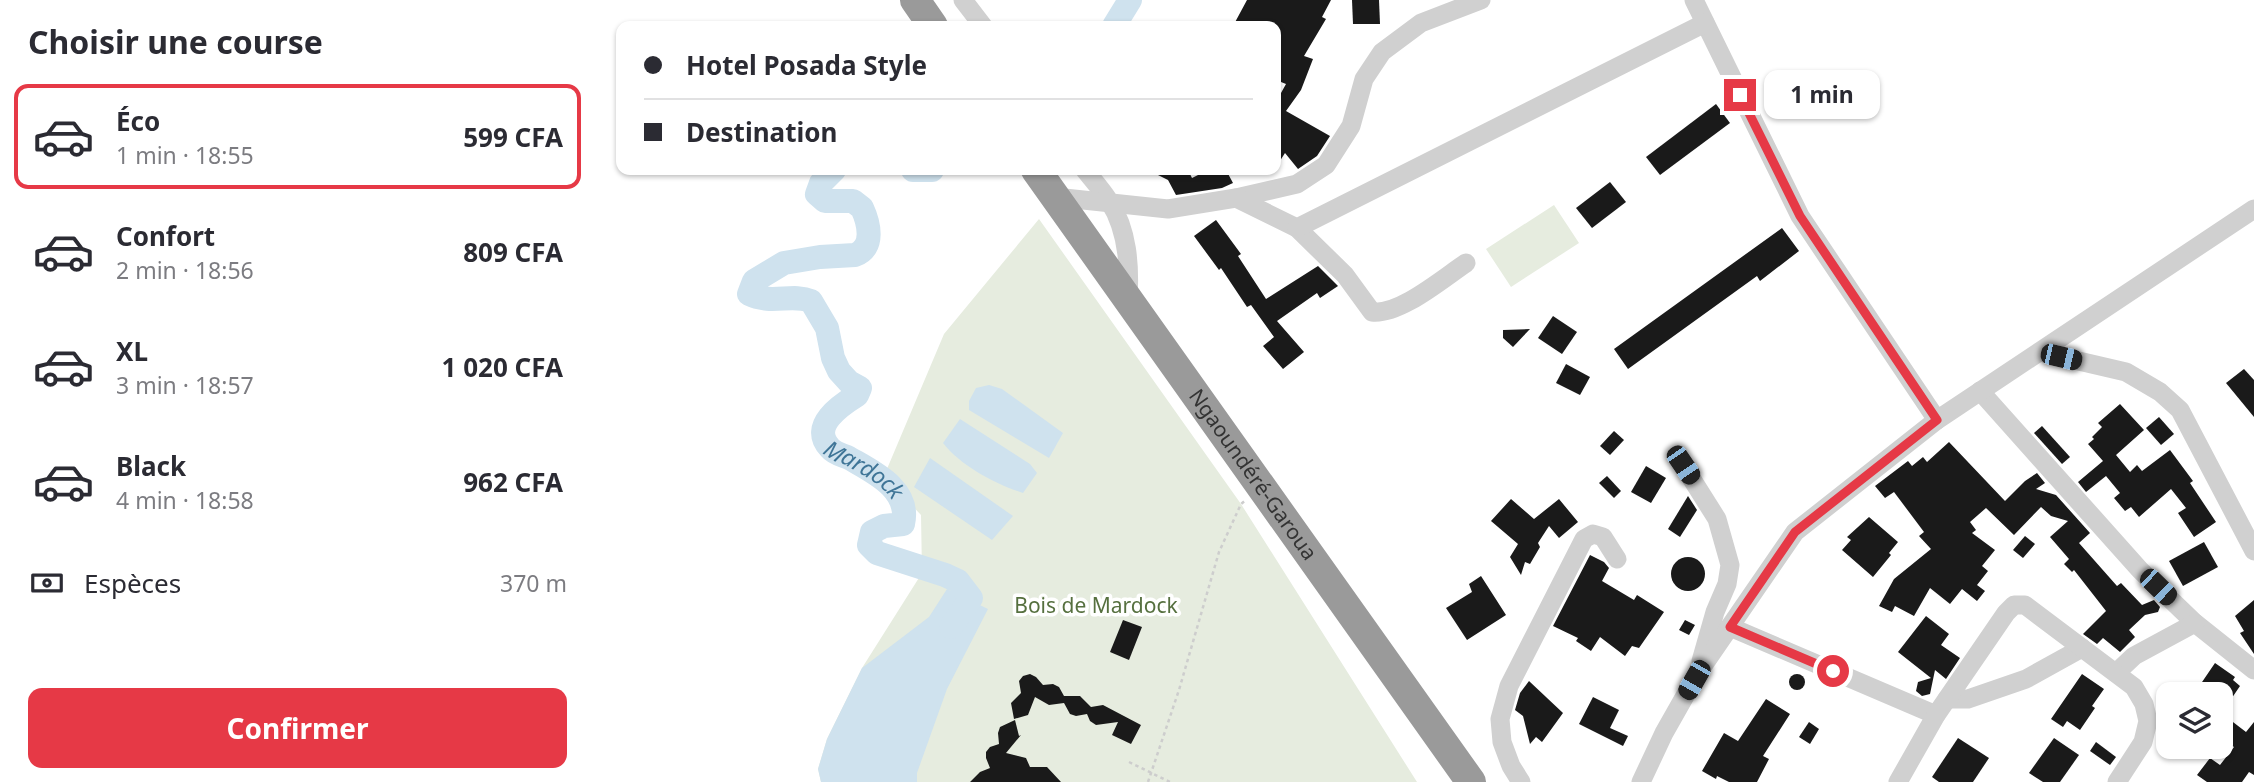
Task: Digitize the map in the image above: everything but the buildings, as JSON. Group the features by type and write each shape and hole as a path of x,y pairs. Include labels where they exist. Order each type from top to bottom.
{"highway":[{"path":"915,0 930,21"},
{"name":"Ngaoundéré-Garoua","path":"1040,175 1471,782"}],"street":[{"path":"963,0 978,21"},
{"path":"1055,197 1168,209 1236,198 1297,184 1326,165 1351,127 1364,79 1382,52 1421,23 1481,0"},
{"path":"1694,0 1800,216 1937,420"},
{"path":"1297,228 1705,23"},
{"path":"1089,175 1110,203 1126,244 1128,299"},
{"path":"1236,198 1297,228 1345,275 1372,312 1382,313 1396,309 1466,263"},
{"path":"1641,782 1664,733 1698,673 1795,532 1937,420 2254,209"},
{"path":"2040,352 2126,372 2160,392 2180,410 2254,551"},
{"path":"1980,391 2140,569 2195,623 2254,670"},
{"path":"1683,465 1717,519 1730,565 1727,584 1705,643 1698,673"},
{"path":"1521,782 1501,743 1500,719 1509,686 1584,539 1593,534 1603,537 1617,559"},
{"path":"1898,782 1941,707 2006,613 2014,605 2025,605 2134,687 2144,704 2148,721 2143,741 2117,782"},
{"path":"2116,673 2134,656 2195,623"},
{"path":"1730,627 1941,707 1983,695 2036,674 2082,648"}],"path":[{"path":"1148,782 1179,690 1219,552 1241,504 1261,486"},
{"path":"1129,762 1170,782"}],"green space":[{"path":"1554,205 1579,243 1511,287 1486,249"},
{"name":"Bois de Mardock","path":"1039,219 1241,504 1417,782 821,782 818,769 827,739 862,668 922,573 921,515 884,476 944,334"}],"water":[{"path":"989,385 1002,389 1063,433 1049,458 969,410 969,401 976,388"},
{"path":"960,419 1030,464 1037,473 1023,493 979,473 943,443"},
{"path":"930,458 1013,516 992,540 914,487"},
{"path":"947,589 988,609 947,689 917,773 917,782 821,782 818,769 827,739 862,668 929,617"}],"waterway":[{"name":"Mardock","path":"1117,21 1130,0"},
{"name":"Mardock","path":"829,175 821,183 817,194 825,201 853,201 862,208 869,234 866,247 855,255 784,263 754,281 749,294 766,299 797,298 811,301 827,328 833,358 839,371 849,382 860,388 857,395 836,410 825,424 824,440 834,452 869,469 888,483 896,491 904,512 903,524 884,526 872,532 869,545 877,553 958,581 971,598 951,627"}],"route":[{"path":"1740,95 1800,216 1937,420 1795,532 1730,627 1833,671"}]}
